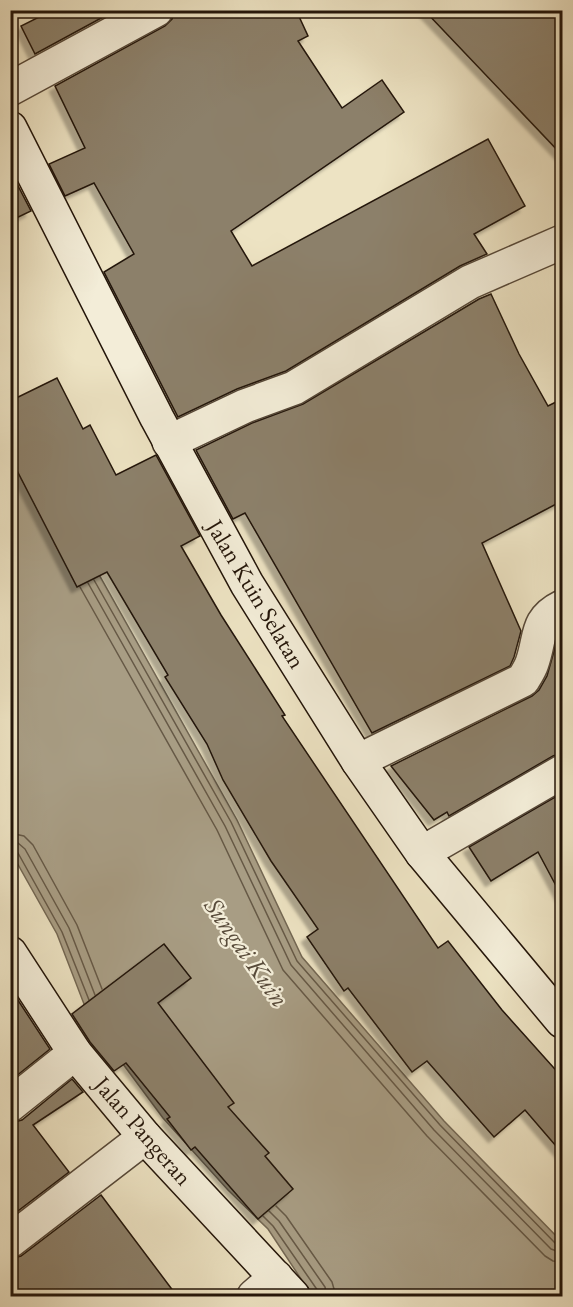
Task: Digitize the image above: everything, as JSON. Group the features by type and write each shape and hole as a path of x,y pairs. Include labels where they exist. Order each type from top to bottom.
{"street":[{"path":"10,89 156,10"},
{"name":"Jalan Kuin Selatan","path":"10,128 169,442 247,584 358,761 422,853 562,1021"},
{"path":"169,442 245,406 294,388 470,282 562,242"},
{"path":"358,761 523,680 532,664 542,622 552,612 562,607"},
{"path":"422,853 562,772"},
{"name":"Jalan Pangeran","path":"10,953 75,1053 274,1290"},
{"path":"10,1104 75,1053"},
{"path":"10,1241 145,1137"}],"water":[{"name":"Sungai Kuin","path":"10,428 52,491 237,820 302,957 444,1121 562,1242 562,1296 315,1296 305,1285 268,1229 228,1190 163,1118 123,1064 84,1004 57,934 11,852"}],"building":[{"path":"53,10 116,10 35,54 21,26"},
{"path":"175,10 296,10 308,36 298,41 342,108 382,80 404,112 231,231 252,266 488,139 525,206 474,234 487,254 460,266 286,371 237,389 178,417 104,272 134,254 94,183 65,196 49,164 85,148 55,86 165,26 172,19"},
{"path":"424,10 562,10 562,155"},
{"path":"15,180 31,211 10,221 10,182"},
{"path":"491,294 519,354 548,406 562,399 562,501 482,543 521,631 510,666 372,733 245,513 233,519 196,450 252,423 303,404"},
{"path":"57,378 83,429 90,425 116,475 156,455 200,536 181,546 221,615 285,715 282,716 438,948 448,941 502,1010 562,1077 562,1153 525,1110 494,1137 427,1061 412,1072 348,988 344,991 307,937 318,929 271,861 223,780 207,744 165,677 168,675 107,572 77,587 10,457 10,401"},
{"path":"562,634 562,753 449,816 447,812 434,820 391,766 532,696 539,690 547,676 558,637"},
{"path":"562,793 562,897 538,852 491,881 469,847"},
{"path":"164,944 191,978 158,1003 234,1103 228,1107 269,1153 265,1156 293,1189 258,1219 195,1147 191,1150 167,1119 170,1117 126,1063 114,1071 90,1042 72,1014"},
{"path":"10,988 50,1049 10,1081"},
{"path":"72,1079 83,1092 33,1125 69,1172 10,1217 10,1123 22,1120"},
{"path":"101,1195 177,1296 10,1296 10,1259 21,1256"}]}
